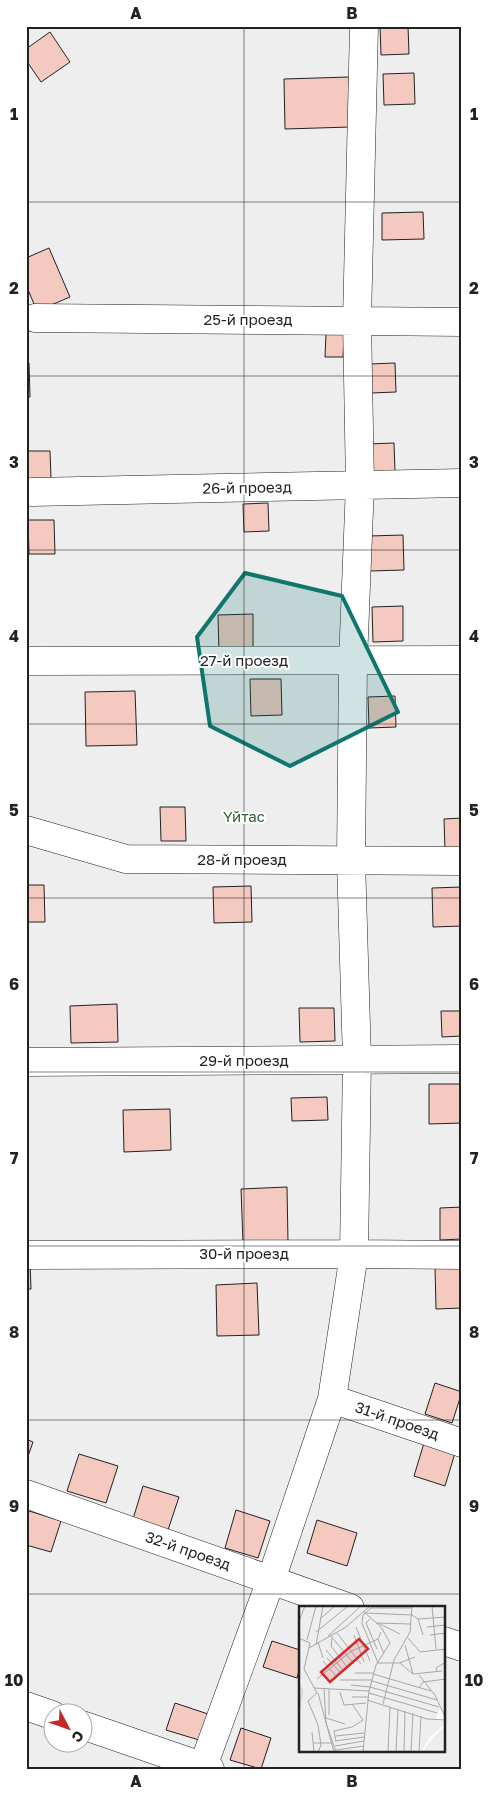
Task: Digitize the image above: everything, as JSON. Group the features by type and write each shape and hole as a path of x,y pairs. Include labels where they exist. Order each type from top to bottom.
{"street":[{"path":"92,1728 205,1768 332,1399 354,1254 357,1060 351,860 353,660 360,485 357,321 364,26"},
{"name":"25-й проезд","path":"35,318 462,322"},
{"name":"26-й проезд","path":"32,492 462,483"},
{"name":"27-й проезд","path":"26,661 462,660"},
{"name":"28-й проезд","path":"26,830 126,859 462,860"},
{"name":"29-й проезд","path":"26,1062 462,1059"},
{"name":"30-й проезд","path":"26,1256 462,1255"},
{"name":"31-й проезд","path":"332,1399 462,1443"},
{"name":"32-й проезд","path":"26,1494 344,1606"},
{"path":"446,1642 462,1647"},
{"path":"26,1706 42,1711"}],"highlighted area":[{"path":"245,573 342,596 398,712 290,766 210,726 197,637"}],"green space":[{"name":"Үйтас","path":"26,26 462,26 462,1769 26,1769"}],"building":[{"path":"380,26 408,26 409,54 381,55"},
{"path":"50,32 70,62 41,82 26,60 26,49"},
{"path":"414,73 415,104 384,105 383,74"},
{"path":"349,77 350,127 285,129 284,79"},
{"path":"423,212 424,239 382,240 382,213"},
{"path":"49,248 70,297 37,311 26,285 26,258"},
{"path":"326,333 344,333 343,357 325,357"},
{"path":"26,363 29,363 30,397 26,397"},
{"path":"395,363 396,392 371,393 370,364"},
{"path":"394,443 395,471 367,472 367,444"},
{"path":"26,451 50,451 51,478 26,479"},
{"path":"268,503 269,531 244,532 243,504"},
{"path":"28,520 54,520 55,554 29,554"},
{"path":"403,535 404,570 370,571 369,536"},
{"path":"403,606 403,641 373,642 372,607"},
{"path":"253,614 253,653 219,654 218,615"},
{"path":"250,679 281,679 282,715 251,716"},
{"path":"135,691 137,745 86,746 85,692"},
{"path":"395,696 396,727 369,728 368,697"},
{"path":"160,807 185,807 186,841 161,841"},
{"path":"462,818 462,851 445,851 444,819"},
{"path":"26,885 44,885 45,922 26,922"},
{"path":"251,886 252,922 214,923 213,887"},
{"path":"462,887 462,926 433,927 432,888"},
{"path":"117,1004 118,1042 71,1043 70,1006"},
{"path":"299,1008 334,1008 335,1041 300,1042"},
{"path":"441,1011 462,1011 462,1036 442,1037"},
{"path":"429,1084 462,1084 462,1123 429,1124"},
{"path":"327,1097 328,1120 292,1121 291,1098"},
{"path":"170,1109 171,1150 124,1152 123,1110"},
{"path":"287,1187 288,1242 243,1243 241,1189"},
{"path":"462,1207 462,1239 440,1240 440,1208"},
{"path":"26,1262 30,1262 31,1289 26,1289"},
{"path":"435,1267 462,1267 462,1308 436,1309"},
{"path":"257,1283 259,1335 217,1336 216,1285"},
{"path":"435,1383 462,1392 452,1423 425,1414"},
{"path":"26,1439 33,1442 26,1462"},
{"path":"424,1443 455,1453 445,1486 414,1476"},
{"path":"79,1454 118,1466 106,1503 67,1491"},
{"path":"143,1486 179,1497 168,1530 133,1519"},
{"path":"26,1510 61,1521 51,1552 26,1545"},
{"path":"236,1510 270,1521 258,1558 225,1548"},
{"path":"317,1520 357,1533 347,1566 307,1553"},
{"path":"272,1641 299,1650 297,1678 263,1667"},
{"path":"175,1703 208,1714 199,1740 166,1730"},
{"path":"241,1728 271,1738 261,1769 230,1760"}]}
